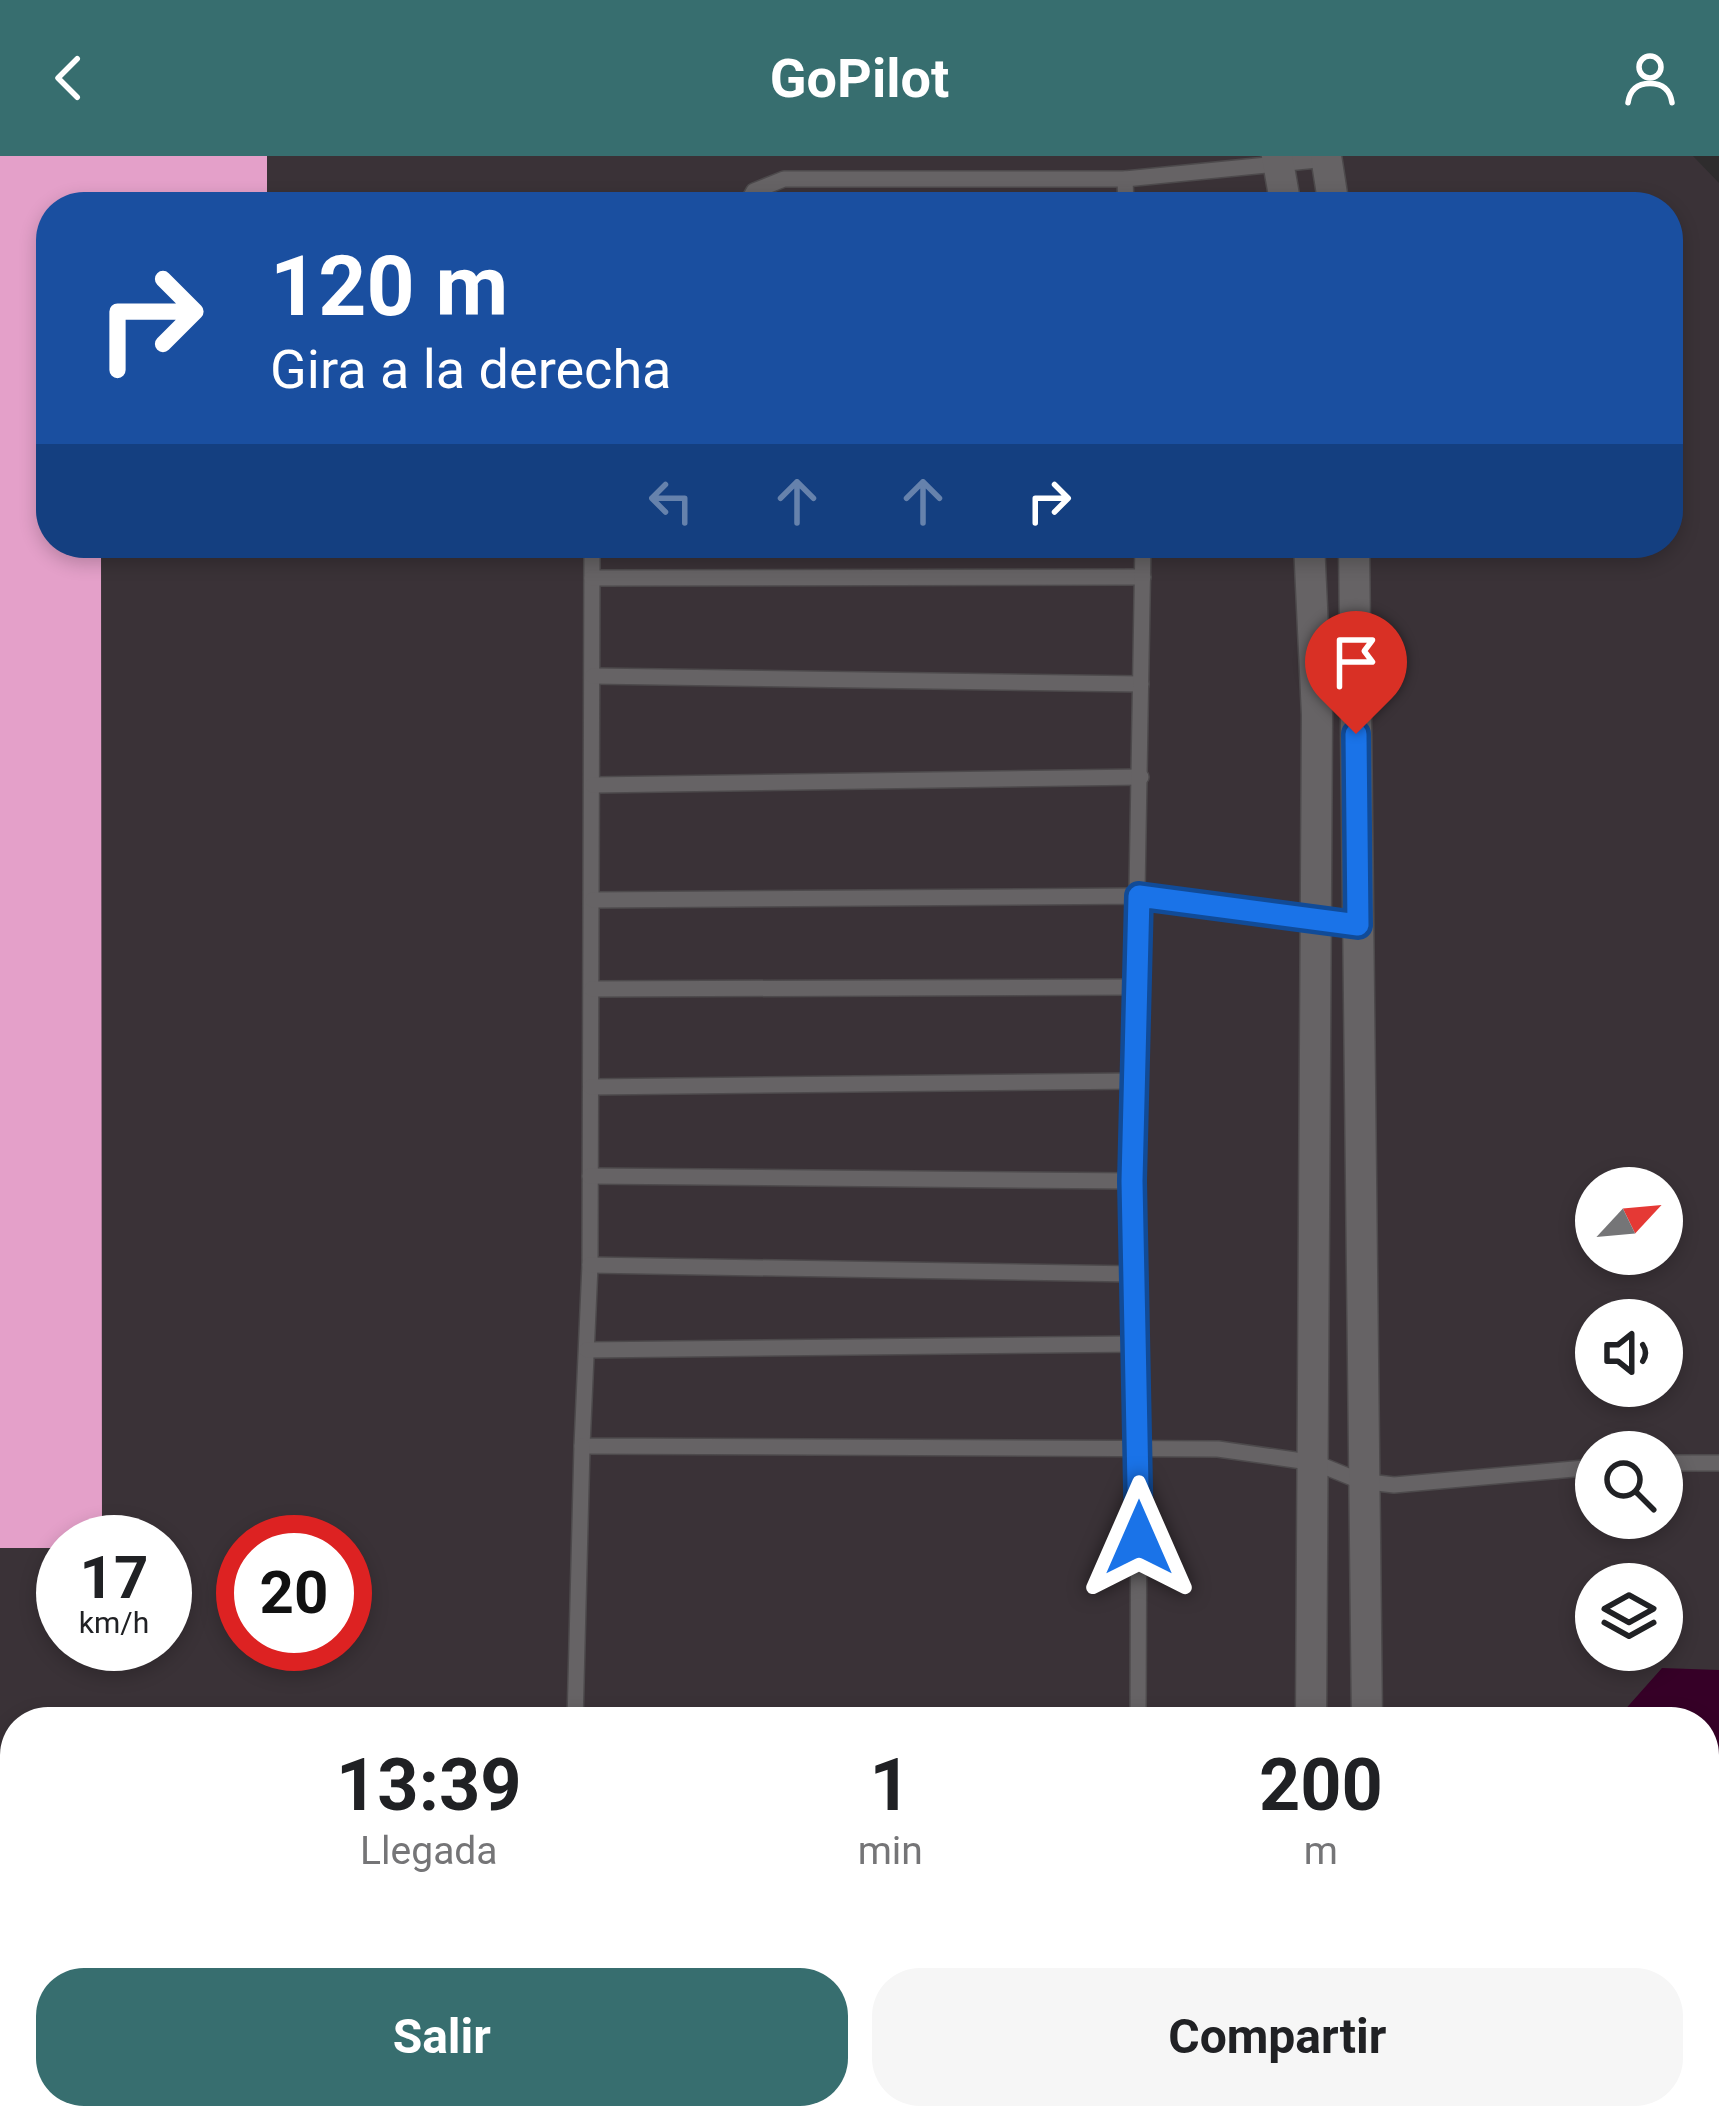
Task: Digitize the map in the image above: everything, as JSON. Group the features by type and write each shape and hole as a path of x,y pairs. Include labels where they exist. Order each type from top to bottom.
{"street":[{"path":"1326,157 1332,192"},
{"path":"1278,161 1283,192"},
{"path":"1310,1707 1316,1463 1317,716 1311,558"},
{"path":"1354,558 1360,1481 1367,1707"}],"lane":[{"path":"760,192 767,184 808,178 1125,179 1326,157"},
{"path":"1125,179 1125,192"},
{"path":"574,1707 590,1265 592,558"},
{"path":"1138,1707 1139,1446 1132,1181 1143,558"},
{"path":"592,578 1143,577"},
{"path":"592,676 1142,684"},
{"path":"593,785 1141,777"},
{"path":"593,900 1139,896 1358,925"},
{"path":"592,989 1137,987"},
{"path":"591,1087 1135,1082"},
{"path":"590,1176 1132,1181"},
{"path":"590,1265 1134,1274"},
{"path":"587,1350 1136,1344"},
{"path":"582,1446 1139,1446 1316,1463 1360,1481 1417,1486 1575,1469"},
{"path":"1683,1463 1719,1463"}],"shaded area":[{"path":"0,156 1693,156 1719,183 1719,1707 0,1707"},
{"path":"1683,1669 1719,1670 1719,1707 1627,1707 1659,1671"}],"building":[{"path":"0,156 267,156 267,192 36,192 36,558 101,558 102,1515 36,1515 36,1548 0,1548"}],"route":[{"path":"1139,1538 1132,1181 1139,896 1358,925 1356,734"}]}
